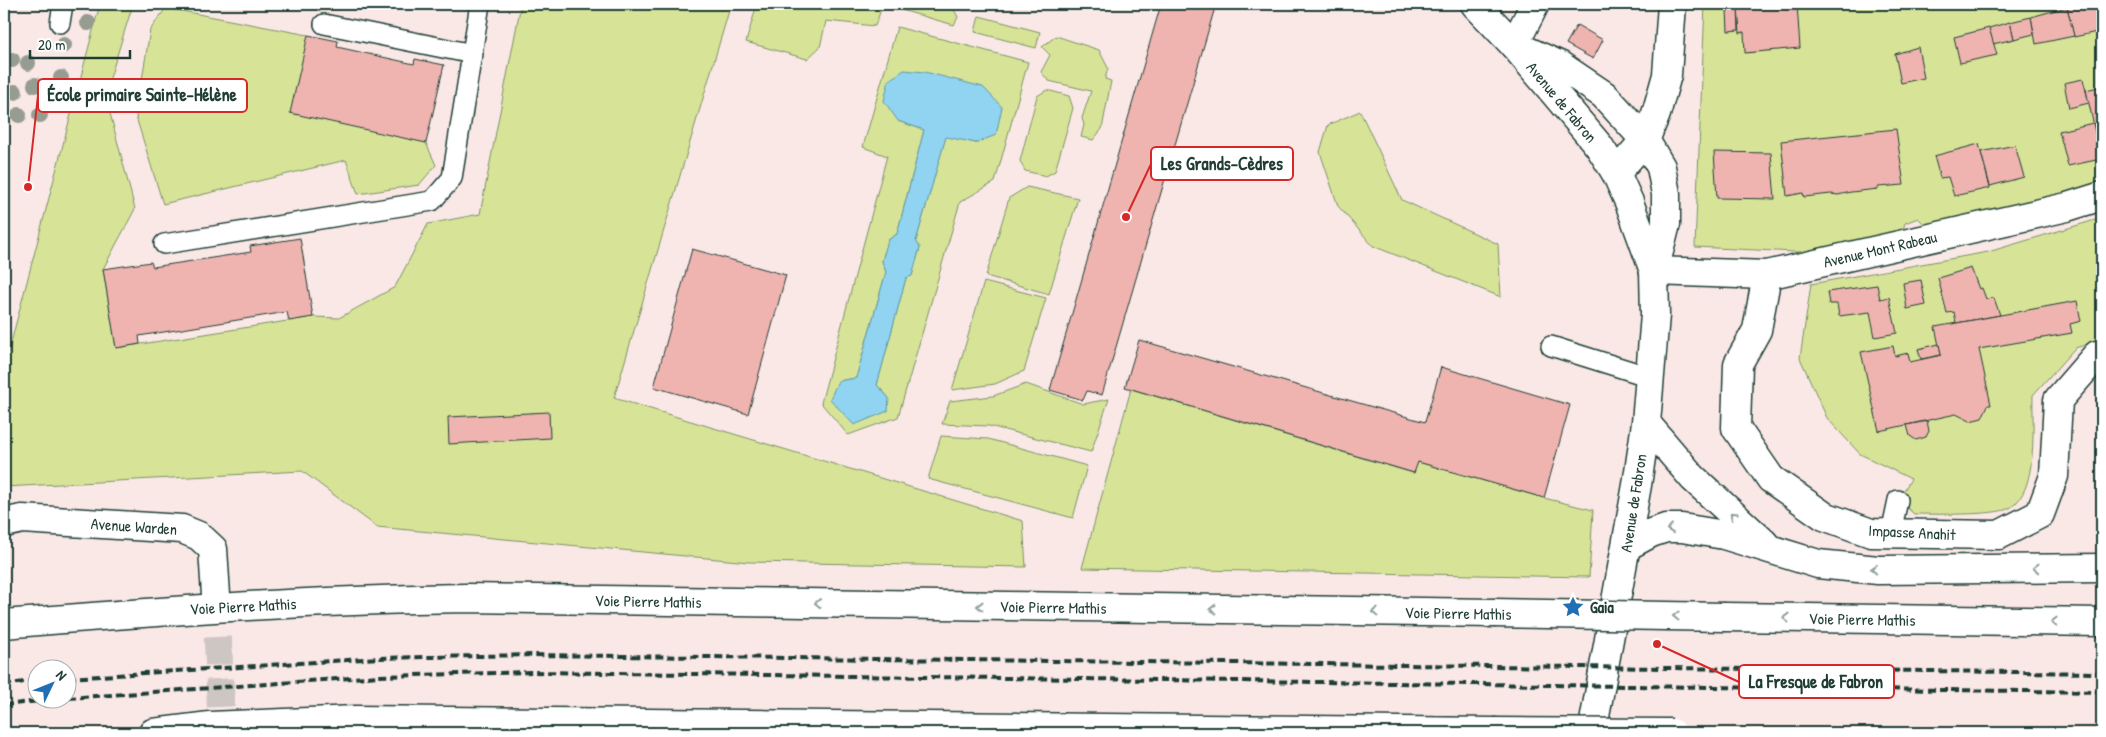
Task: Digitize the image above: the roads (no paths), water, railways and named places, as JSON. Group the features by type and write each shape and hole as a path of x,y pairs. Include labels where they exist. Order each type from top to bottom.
{"main road":[{"name":"Avenue de Fabron","path":"1475,4 1514,45 1599,146 1616,173 1629,202 1654,271"},
{"path":"1514,45 1535,4"},
{"path":"1616,173 1645,140 1656,114 1667,74 1672,4"},
{"name":"Avenue de Fabron","path":"1514,45 1561,66 1604,95 1645,140 1661,167 1666,194 1666,224 1654,271 1655,315 1646,423 1627,546 1592,733"},
{"name":"Avenue Mont Rabeau","path":"1654,271 1767,275 2067,207 2102,196"},
{"name":"Impasse Anahit","path":"1767,275 1757,330 1738,364 1736,428 1772,480 1824,516 1871,533 1999,535 2040,514 2054,476 2058,400 2097,355 2102,354"},
{"path":"1646,423 1693,478 1768,548"},
{"name":"Avenue Warden","path":"4,523 22,519 182,529 199,536 213,549 216,595"},
{"path":"1627,546 1666,528 1682,528 1724,535 1818,564 1878,570 2102,568"},
{"name":"Voie Pierre Mathis","path":"4,624 164,610 347,600 466,598 2102,622"},
{"path":"153,733 210,726 356,720 1672,733"}],"lane":[{"path":"60,23 63,4"},
{"path":"164,244 432,201 452,178 480,4"},
{"path":"324,24 473,54"},
{"path":"1551,346 1650,377"},
{"path":"1891,533 1898,500"}],"water":[{"path":"904,70 925,72 983,87 1002,107 996,135 976,143 946,137 916,241 920,247 912,276 906,278 877,385 889,398 888,411 854,425 830,399 838,381 856,378 886,272 882,261 888,240 897,234 924,130 898,121 884,101 889,80"}],"tunnel":[{"path":"216,595 222,733"}],"railway":[{"path":"78,677 378,658 531,655 2102,673"},
{"path":"78,697 380,676 533,672 2102,692"},
{"path":"4,685 28,681"},
{"path":"4,705 28,702"}],"place":[{"name":"École primaire Sainte-Hélène","path":"28,187"},
{"name":"Les Grands-Cèdres","path":"1126,217"},
{"name":"Gaia","path":"1573,607"},
{"name":"La Fresque de Fabron","path":"1657,644"}]}
